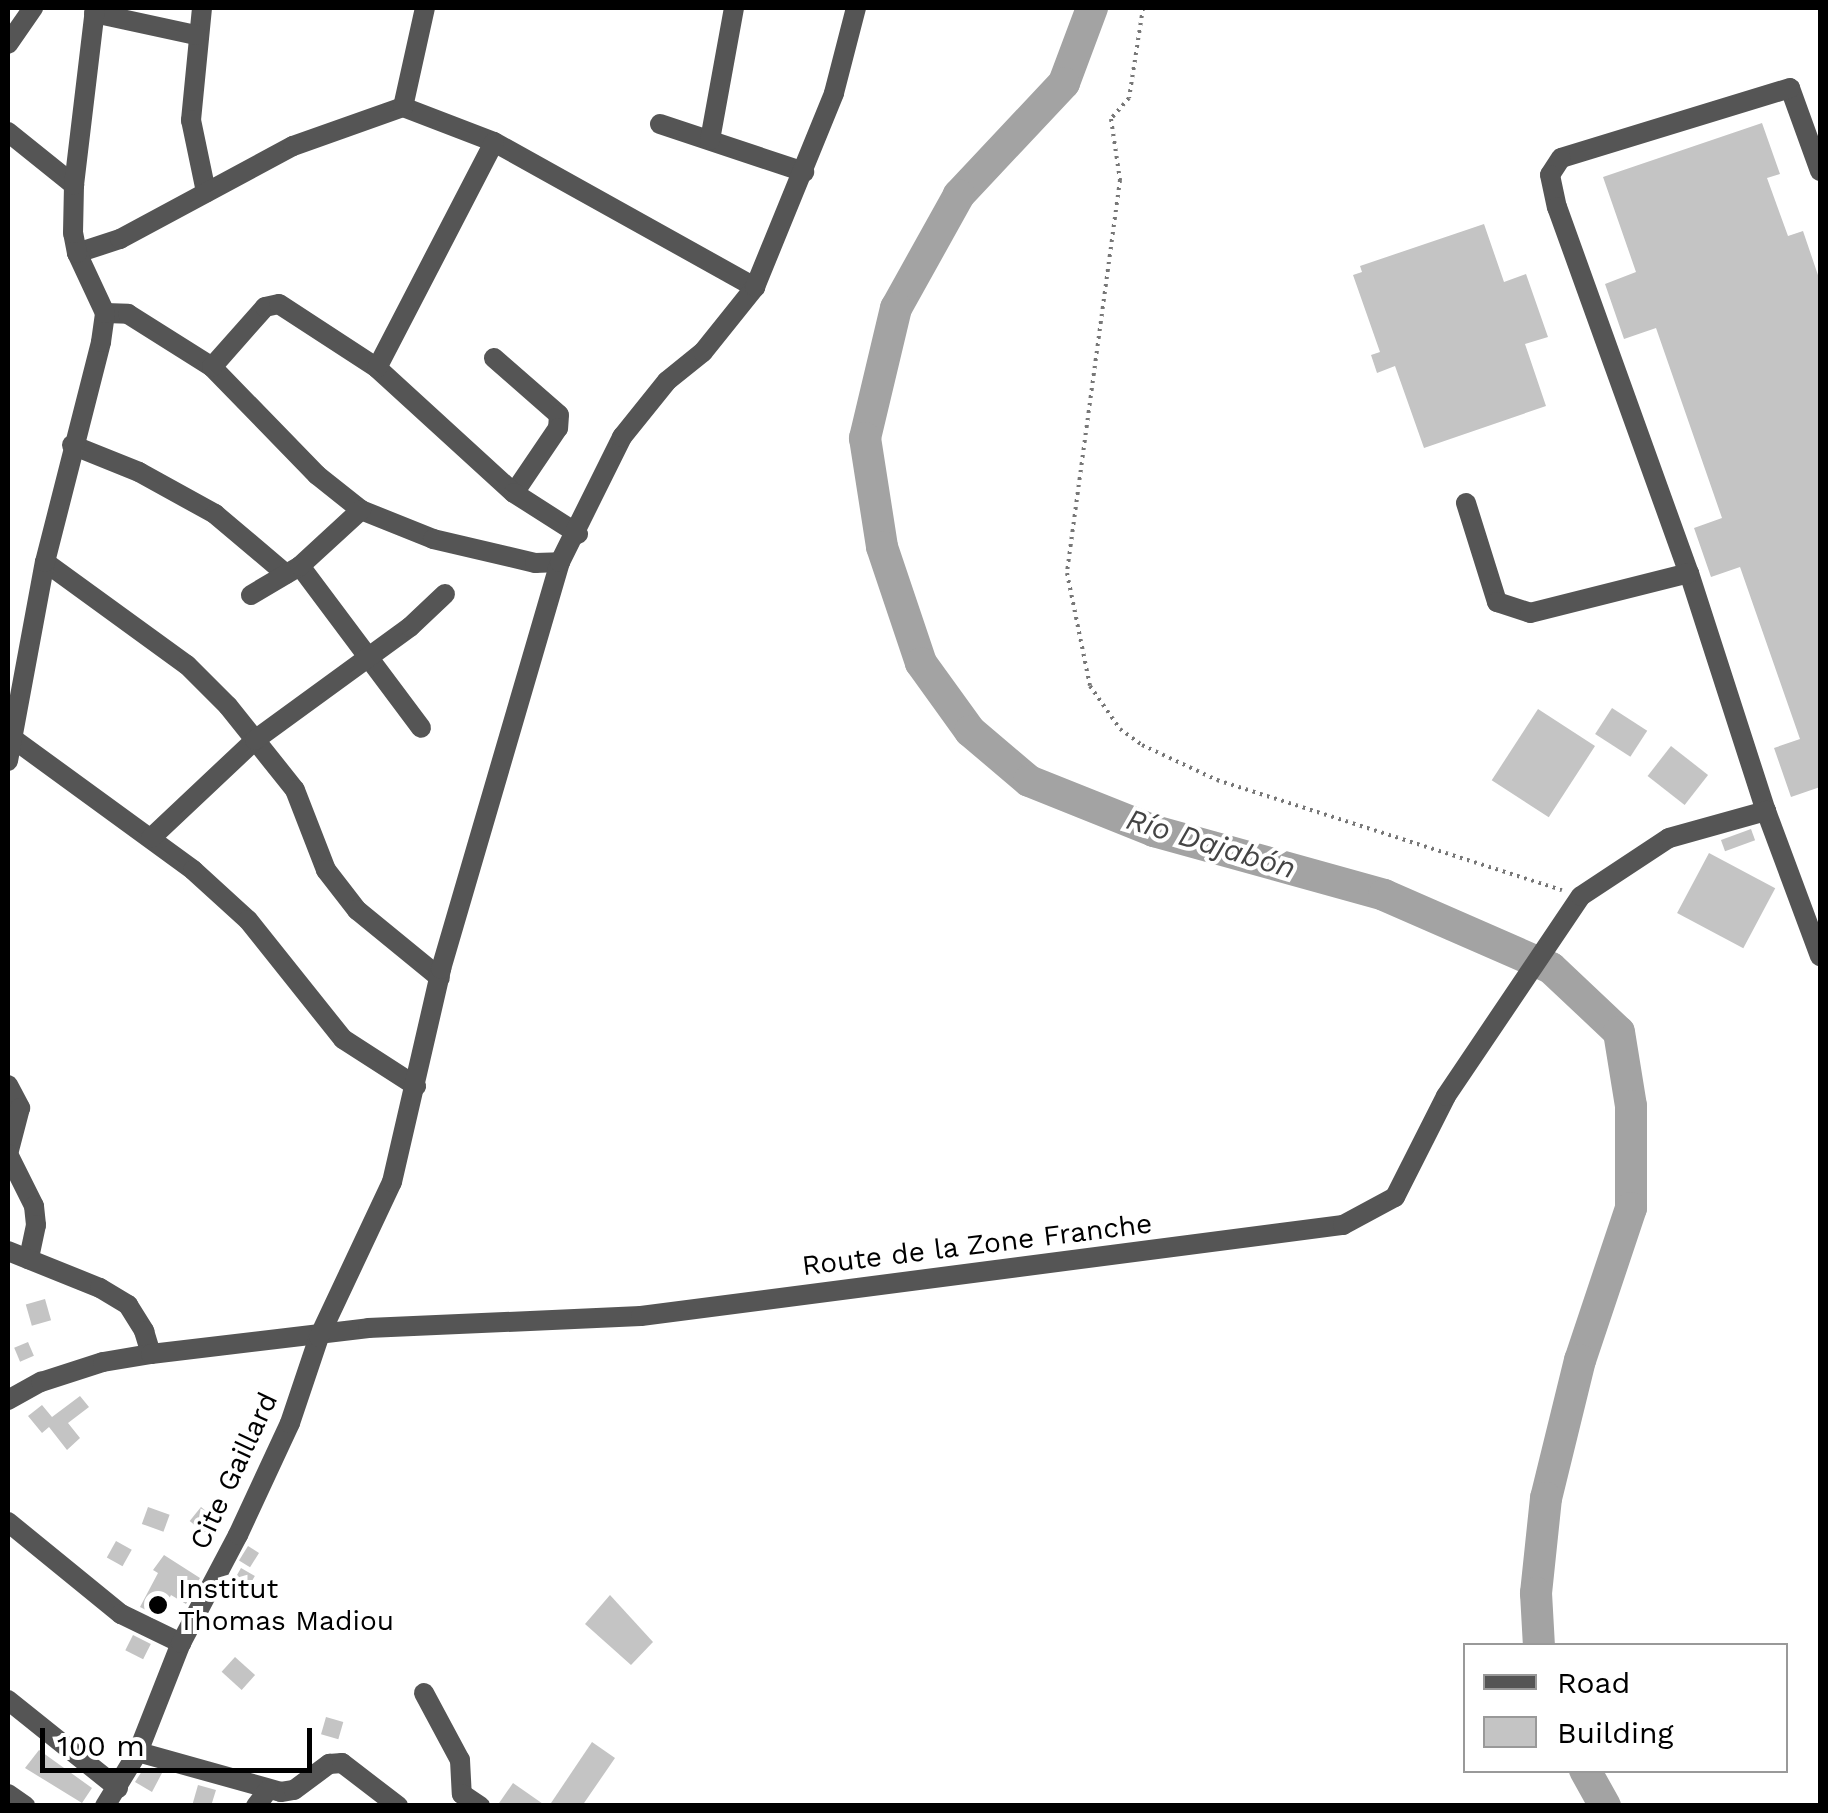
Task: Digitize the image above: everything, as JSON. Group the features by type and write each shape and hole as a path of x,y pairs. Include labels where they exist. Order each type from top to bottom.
{"street":[{"path":"8,44 33,8"},
{"path":"202,8 196,36 191,120 206,192"},
{"path":"404,107 425,8"},
{"path":"710,140 734,8"},
{"name":"Cite Gaillard","path":"105,1806 138,1752 181,1643 282,1439 319,1337 392,1182 440,978 560,562 578,534 622,437 667,381 703,352 755,287 834,93 856,8"},
{"path":"196,36 94,10 74,186 77,253 105,313 102,342 72,444 9,745 151,838 248,920 343,1039 416,1086"},
{"path":"1820,171 1790,88 1561,158 1550,175 1556,207 1689,573 1766,811 1820,956"},
{"path":"77,253 120,239 292,146 404,107 494,142 755,287"},
{"path":"660,124 804,172"},
{"path":"8,132 74,186"},
{"path":"377,368 494,142"},
{"path":"212,367 265,307 279,304 377,368 514,493 578,534"},
{"path":"105,313 128,314 212,367 316,474 361,510 433,539 536,563 560,562"},
{"path":"494,358 559,415 558,428 514,493"},
{"path":"72,444 139,472 214,514 293,570 422,728"},
{"path":"1466,504 1498,602 1530,612 1689,573"},
{"path":"251,595 293,570 361,510"},
{"path":"45,562 186,664 295,790 326,870 356,910 440,978"},
{"path":"151,838 255,740 410,627 445,594"},
{"name":"Route de la Zone Franche","path":"8,1400 56,1377 151,1354 319,1337 368,1328 641,1316 1343,1226 1396,1197 1473,1053 1576,902 1669,838 1766,811"},
{"path":"8,1085 20,1108 8,1154 34,1206 36,1226 30,1259"},
{"path":"8,1251 100,1288 128,1306 144,1331 151,1354"},
{"path":"8,1522 121,1614 181,1643"},
{"path":"424,1693 460,1760 464,1776 455,1800 480,1806"},
{"path":"8,1700 118,1788"},
{"path":"138,1752 223,1772 262,1798 294,1790 317,1771 342,1764 398,1806"},
{"path":"8,1794 26,1806"}],"path":[{"path":"1143,8 1129,98 1112,119 1120,180 1067,574 1090,686 1120,729 1142,745 1217,780 1576,902"}],"building":[{"path":"1762,123 1780,174 1767,178 1788,236 1803,231 1820,281 1820,787 1791,797 1774,748 1800,739 1740,567 1711,577 1694,528 1722,518 1656,328 1624,339 1605,284 1636,272 1603,177"},
{"path":"1484,224 1504,282 1526,274 1548,337 1525,344 1546,406 1424,448 1395,366 1377,373 1371,355 1380,352 1353,275 1362,272 1360,266"},
{"path":"1612,708 1647,731 1630,757 1595,734"},
{"path":"1538,709 1595,746 1549,817 1492,780"},
{"path":"1671,746 1708,775 1685,805 1648,776"},
{"path":"1751,829 1755,840 1725,851 1721,840"},
{"path":"1709,853 1775,888 1743,948 1677,913"},
{"path":"45,1299 51,1320 32,1326 26,1305"},
{"path":"28,1342 34,1356 20,1362 14,1348"},
{"path":"80,1396 89,1407 68,1423 80,1438 67,1450 49,1427 42,1433 28,1416 42,1405 52,1417"},
{"path":"148,1507 170,1515 163,1532 142,1524"},
{"path":"201,1507 216,1519 204,1533 190,1521"},
{"path":"116,1541 132,1550 123,1566 107,1558"},
{"path":"248,1546 259,1553 250,1567 239,1560"},
{"path":"164,1555 200,1578 186,1604 171,1595 160,1617 140,1607 158,1573 153,1570"},
{"path":"241,1568 255,1576 246,1591 232,1583"},
{"path":"610,1595 653,1642 631,1665 585,1624"},
{"path":"133,1635 151,1644 143,1659 125,1650"},
{"path":"235,1657 255,1675 242,1690 222,1672"},
{"path":"326,1717 343,1722 338,1739 321,1734"},
{"path":"592,1742 615,1758 582,1806 549,1806"},
{"path":"39,1750 92,1788 82,1803 25,1768"},
{"path":"144,1768 162,1773 152,1792 135,1782"},
{"path":"513,1783 546,1806 497,1806"},
{"path":"198,1785 216,1790 211,1806 192,1806"}],"waterway":[{"name":"Río Dajabón","path":"1092,8 1064,83 959,195 896,308 865,438 882,547 921,663 970,731 1029,781 1154,831 1384,895 1551,968 1619,1032 1631,1106 1631,1208 1580,1360 1546,1498 1536,1593 1539,1643"},
{"name":"Río Dajabón","path":"1587,1773 1605,1806"}],"place":[{"name":"Institut Thomas Madiou","path":"158,1605"}]}
